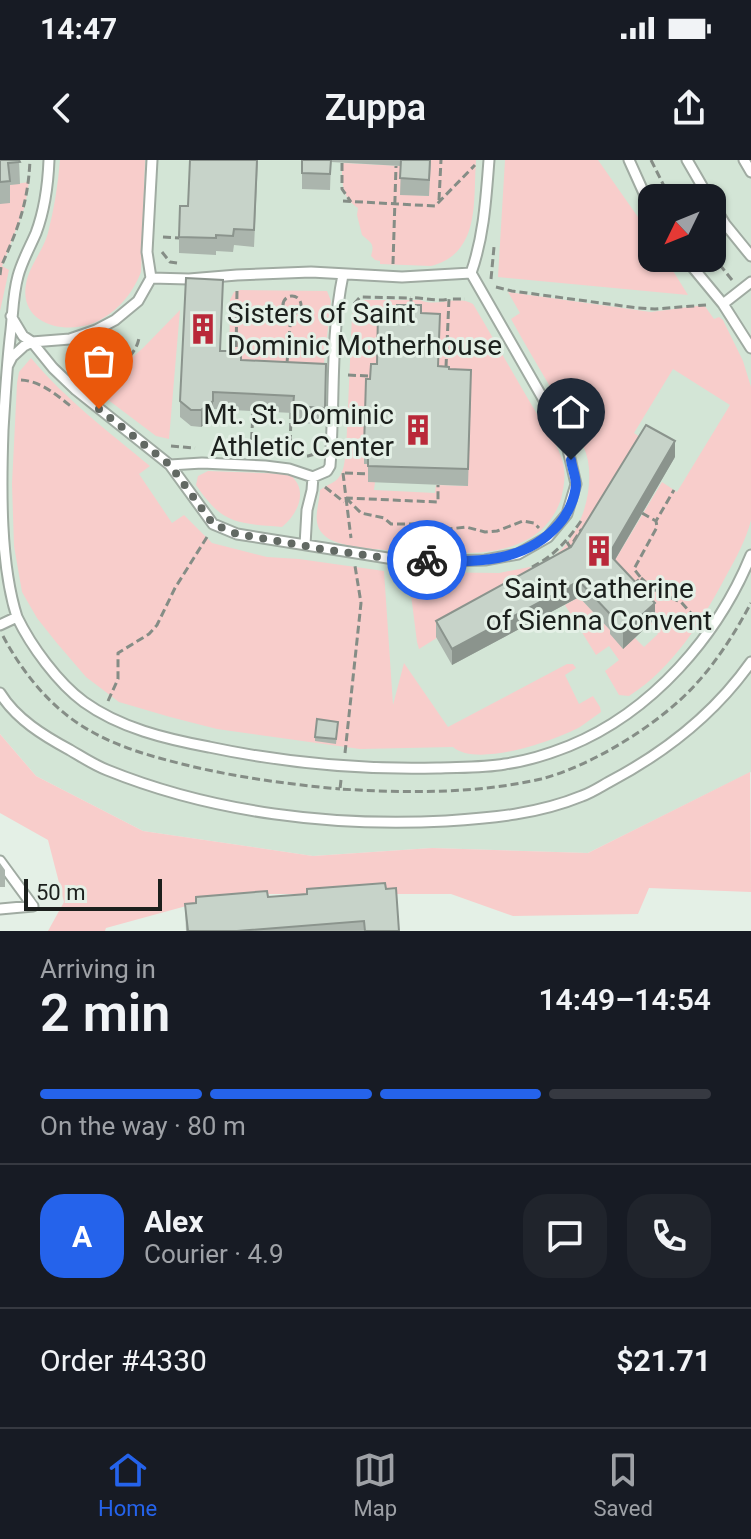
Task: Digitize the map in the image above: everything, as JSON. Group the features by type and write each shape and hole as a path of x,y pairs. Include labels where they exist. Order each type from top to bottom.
{"lane":[{"path":"49,160 47,192 37,230 18,273 4,350 6,369 0,521 3,561 17,617 47,665 83,701 129,726 167,739 287,762 400,769 502,765 531,759 571,745 602,729 643,701 681,666 709,631 751,555"},
{"path":"6,369 12,357 24,346 32,342 70,339 105,325 138,301 151,278 147,252 152,160"},
{"path":"11,316 23,336 76,390 170,465 215,525 237,534 400,560 485,560 518,554 548,537 567,514 576,484 565,437 471,273 485,210 489,160"},
{"path":"629,160 640,184"},
{"path":"687,160 701,184"},
{"path":"744,160 751,172"},
{"path":"726,225 751,256"},
{"path":"151,278 189,279 311,272 402,277 471,273"},
{"path":"695,272 751,348"},
{"path":"170,465 265,466 289,469 313,477 327,471 330,466 334,409 336,307 343,275"},
{"path":"718,306 751,282"},
{"path":"305,545 313,477"},
{"path":"0,625 17,617"},
{"path":"0,693 6,703 43,735 105,769 189,798 277,814 409,823 493,818 532,812 583,796 626,773 683,734 739,679 751,662"},
{"path":"0,861 33,906 0,909"}],"path":[{"path":"0,275 25,206 30,160"},
{"path":"439,203 441,160"},
{"path":"651,160 663,184"},
{"path":"343,201 435,206 477,162"},
{"path":"342,163 342,189 351,202"},
{"path":"393,264 396,166"},
{"path":"180,238 163,237 162,253 170,262 184,264"},
{"path":"726,272 739,288"},
{"path":"228,362 236,362 237,275"},
{"path":"490,285 512,291 638,308 718,306"},
{"path":"292,296 301,305 291,314 282,306 286,297 292,296"},
{"path":"352,308 360,297 465,299"},
{"path":"411,298 411,309"},
{"path":"446,367 449,299"},
{"path":"291,314 287,364 298,365"},
{"path":"87,384 129,357 138,347 139,338"},
{"path":"348,375 368,376 370,385"},
{"path":"251,452 253,411"},
{"path":"290,455 291,412"},
{"path":"343,473 352,543"},
{"path":"313,477 361,513 384,518 391,524 449,529 466,527 485,532 523,521 534,523 542,530"},
{"path":"346,501 438,502 438,485"},
{"path":"674,490 634,569 657,592 681,602 700,624"},
{"path":"642,513 656,521"},
{"path":"532,567 567,542 581,521"},
{"path":"106,704 118,679 118,653 149,634 157,625 169,597 215,525"},
{"path":"560,548 567,554 583,531 570,547 567,542"},
{"path":"344,757 361,603 354,562"},
{"path":"628,590 641,578"},
{"path":"340,732 348,728"},
{"path":"339,740 346,746"}],"shaded area":[{"path":"0,160 751,160 751,772 588,853 432,848 313,856 143,831 36,776 0,734"},
{"path":"60,160 145,160 141,272 133,289 115,310 100,320 80,327 56,326 45,322 29,308 26,297 28,277 48,233"},
{"path":"431,160 476,160 474,208 466,238 459,250 431,266 380,264 371,256 373,248 362,235 358,208 345,194 342,163 402,166 401,194 428,196"},
{"path":"505,160 598,160 638,217 638,272 674,272 688,295 498,277"},
{"path":"29,182 25,206 2,266 9,270 0,311 0,204 8,185"},
{"path":"327,291 331,301 324,363 229,367 230,300 234,292"},
{"path":"508,292 651,312 704,305 714,319 719,317 723,320 743,361 751,387 751,520 746,535 717,593 685,642 659,672 629,696 619,695 605,671 619,660 609,646 596,655 565,605 579,597 612,632 635,638 644,647 658,634 609,570 662,482 677,492 730,405 673,369 634,433 646,441 579,549 419,649 410,587 415,572 499,573 532,569 552,557 570,539 588,495 586,453 511,319 520,313"},
{"path":"360,300 420,300 433,303 460,300 473,304 561,456 564,486 561,499 543,528 516,545 467,553 353,546 329,539 323,534 317,523 320,490 339,477 346,452 355,305","holes":["377,380 467,486 436,485 435,493 374,490 375,482 368,464 365,464"]},
{"path":"180,310 169,439 156,436 95,390"},
{"path":"31,358 73,401 150,466 139,474 172,523 184,515 212,543 267,557 384,571 393,705 404,663 448,727 567,664 573,664 576,668 565,675 579,704 593,696 601,712 580,727 553,739 516,750 479,755 464,753 453,747 360,749 217,729 119,702 86,677 37,618 22,592 14,546 12,484 17,383 19,372"},
{"path":"208,471 289,474 299,487 297,508 282,527 232,520 214,508 196,485 198,476"},
{"path":"0,734 36,776 143,831 313,856 432,848 588,853 750,772 751,892 649,888 638,914 513,916 451,894 230,894 106,928 105,931 48,931 64,902 48,840 0,813"}],"building":[{"path":"0,160 20,162 8,163 10,181 0,182"},
{"path":"190,160 257,160 254,230 234,229 233,236 216,235 216,238 179,237 180,206 188,206"},
{"path":"302,160 331,160 330,174 302,173"},
{"path":"401,160 430,160 429,180 400,178"},
{"name":"Sisters of Saint Dominic Motherhouse","path":"186,278 223,280 220,351 233,351 233,354 241,355 241,360 326,364 325,408 293,406 294,396 213,392 213,401 201,410 191,410 180,401"},
{"name":"Mt. St. Dominic Athletic Center","path":"397,305 421,305 421,313 440,314 438,366 471,370 468,469 368,466 368,448 364,448 366,379 370,379 371,364 377,364 378,312 397,312"},
{"name":"Saint Catherine of Sienna Convent","path":"646,425 675,441 609,554 655,603 623,632 579,581 452,649 436,621 571,547"},
{"path":"317,719 338,722 336,739 315,737"},
{"path":"385,883 386,889 396,888 399,931 365,931 364,921 237,931 188,931 185,904 196,903 196,897 267,891 268,897 307,894 307,889"}],"way so far":[{"path":"99,409 170,465 213,524 237,534 322,549 400,560 427,560"}],"place":[{"name":"Sisters of Saint Dominic Motherhouse","path":"203,329"},
{"name":"Mt. St. Dominic Athletic Center","path":"418,430"},
{"name":"Saint Catherine of Sienna Convent","path":"599,551"}],"route":[{"path":"427,560 485,560 518,554 548,537 567,514 576,484 571,460"}]}
